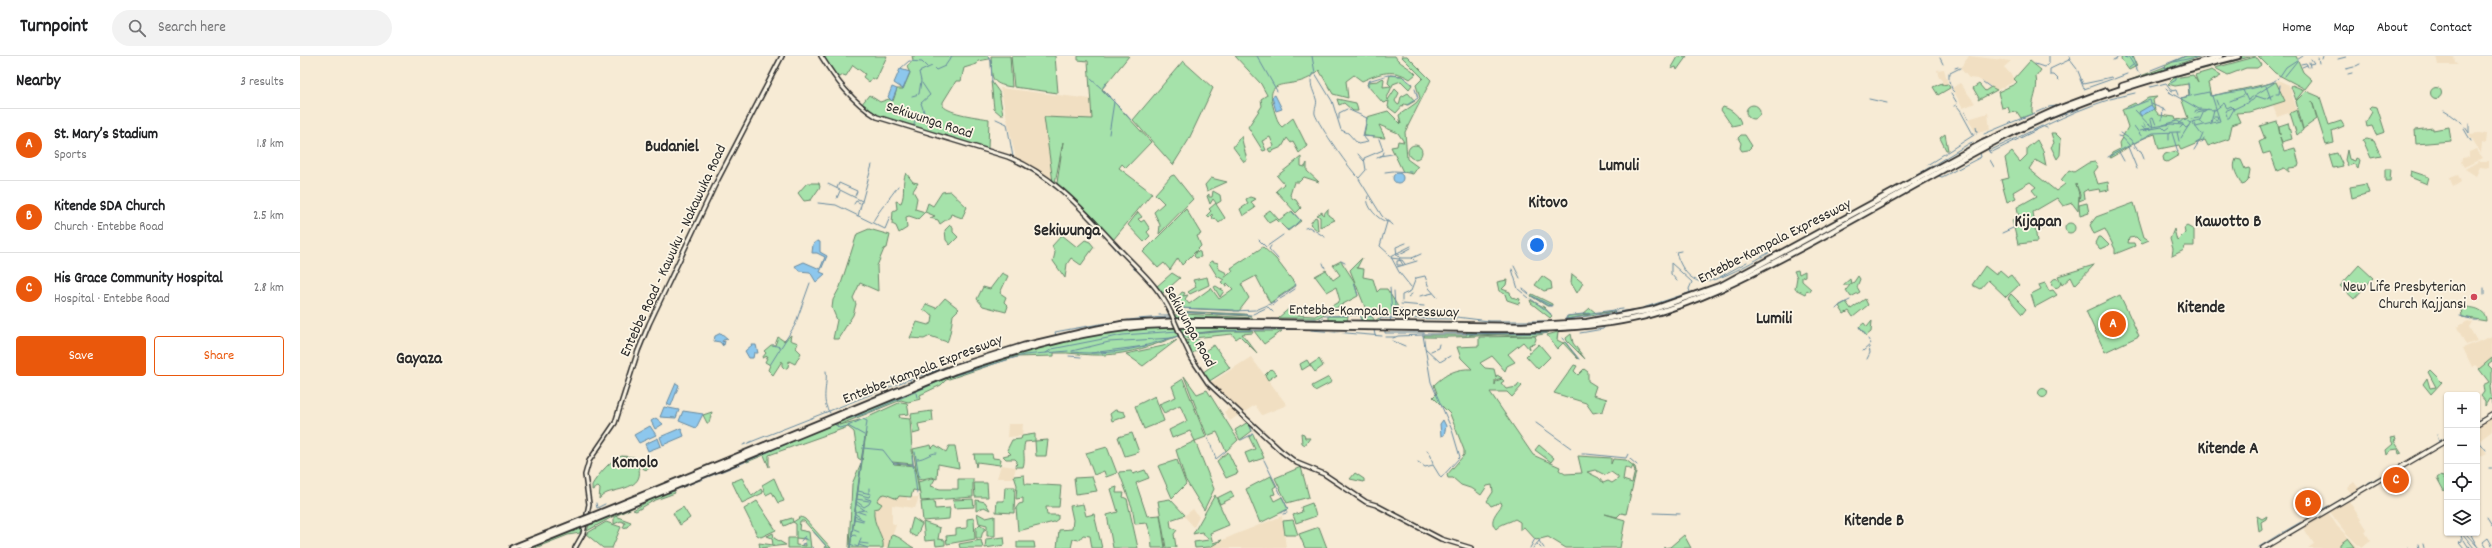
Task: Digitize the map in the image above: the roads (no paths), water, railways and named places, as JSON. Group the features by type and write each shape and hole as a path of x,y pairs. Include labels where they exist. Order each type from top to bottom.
{"highway":[{"name":"Entebbe-Kampala Expressway","path":"592,518 953,368 1023,346 1084,331 1122,324 1184,321 1522,326 1587,322 1651,310 1722,285 1822,233 1974,148 2025,124 2103,92 2220,56"},
{"name":"Entebbe-Kampala Expressway","path":"512,548 582,522 955,372 1015,352 1078,336 1124,328 1205,324 1381,329 1547,328 1600,324 1647,315 1720,291 1751,276 1982,148 2104,95 2182,70 2238,56"},
{"name":"Entebbe-Kampala Expressway","path":"522,548 582,522"}],"main road":[{"name":"Entebbe Road - Kawuku - Nakawuka Road","path":"575,548 583,534 589,506 585,479 587,464 614,422 647,330 715,185 782,56"},
{"name":"Sekiwunga Road","path":"821,56 845,90 864,109 877,117 1008,157 1027,166 1056,185 1084,209 1151,282 1171,313 1194,363 1213,389 1297,463 1324,474 1366,502 1376,505 1435,536 1471,548"},
{"path":"2480,422 2492,415"},
{"path":"2263,548 2444,442"}],"water":[{"path":"900,69 910,72 903,89 894,83"},
{"path":"892,87 897,89 892,101 888,97"},
{"path":"1275,95 1282,109 1276,111 1272,97"},
{"path":"2151,105 2154,109 2141,116 2139,112"},
{"path":"1396,173 1400,173 1402,174 1402,182 1396,183 1393,180 1393,176"},
{"path":"817,241 820,242 820,252 827,256 820,272 825,274 816,282 810,272 799,271 795,266 804,262 820,269 825,257 817,253 812,253 813,244"},
{"path":"721,333 728,339 723,340 722,342 725,341 724,345 722,343 723,346 720,342 714,341 715,336"},
{"path":"752,345 756,345 758,353 754,353 753,358 749,358 745,351"},
{"path":"676,383 679,385 671,406 667,404"},
{"path":"664,407 679,410 676,418 660,417"},
{"path":"683,411 703,414 696,428 679,421"},
{"path":"656,418 663,424 655,429 651,421"},
{"path":"1443,420 1446,426 1444,435 1441,436 1440,424"},
{"path":"650,426 656,435 639,443 634,435"},
{"path":"681,428 684,436 663,445 660,437"},
{"path":"658,438 661,446 648,451 645,444"}],"waterway":[{"path":"912,96 919,94 921,81 919,72 932,66 936,70 945,66 952,56"},
{"path":"1257,56 1277,91"},
{"path":"1312,56 1315,73 1332,101 1341,130 1348,133 1358,144 1368,142 1363,136 1367,118 1347,109 1339,113 1339,119"},
{"path":"2035,64 2044,67 2049,64 2049,56"},
{"path":"2059,80 2054,75 2050,75 2050,69 2071,59 2070,56"},
{"path":"2113,60 2121,56 2127,58"},
{"path":"2128,56 2138,72"},
{"path":"2132,56 2137,69"},
{"path":"2151,70 2186,56"},
{"path":"2174,62 2200,56"},
{"path":"2164,66 2166,69 2209,56"},
{"path":"2280,76 2286,67 2303,56"},
{"path":"988,57 991,61 992,83"},
{"path":"2338,59 2346,57"},
{"path":"1940,58 1943,64"},
{"path":"2318,58 2319,63"},
{"path":"2310,64 2314,63 2311,59"},
{"path":"2070,60 2077,69"},
{"path":"901,68 909,61 922,62 927,67"},
{"path":"2285,76 2297,61"},
{"path":"2309,62 2310,67"},
{"path":"2301,64 2306,63 2308,67"},
{"path":"2356,66 2360,64"},
{"path":"2129,68 2133,65"},
{"path":"2302,67 2307,65"},
{"path":"2346,69 2354,67"},
{"path":"1950,75 1950,73 1960,68"},
{"path":"2078,71 2083,84 2102,80"},
{"path":"1314,73 1311,83 1316,101 1315,114 1317,119 1336,148 1359,178 1366,170 1364,158 1383,150 1379,139"},
{"path":"1949,73 1949,79"},
{"path":"2348,74 2352,73"},
{"path":"2114,79 2127,74"},
{"path":"2171,83 2176,80 2176,74"},
{"path":"1368,87 1368,81 1388,75 1401,76"},
{"path":"1403,77 1412,84"},
{"path":"2103,79 2111,77 2112,79"},
{"path":"2188,83 2190,96 2209,92 2210,96 2266,85 2274,82 2278,78"},
{"path":"1091,79 1101,88"},
{"path":"2080,79 2084,89 2112,79"},
{"path":"1983,82 1990,87"},
{"path":"914,125 916,117 925,115 921,103 930,95 922,83"},
{"path":"1103,87 1106,83"},
{"path":"2150,87 2166,83 2172,91 2176,90 2178,95"},
{"path":"2248,100 2274,83"},
{"path":"2276,94 2279,94 2280,85"},
{"path":"2266,86 2271,99"},
{"path":"2166,88 2171,93"},
{"path":"1407,105 1418,98 1415,89"},
{"path":"1102,90 1122,110"},
{"path":"1104,90 1114,100"},
{"path":"2243,90 2248,101"},
{"path":"2169,92 2199,109 2215,110 2224,103 2227,108 2231,106 2234,109 2253,100 2256,96 2265,99 2273,95"},
{"path":"1951,93 1957,103"},
{"path":"2110,99 2135,93"},
{"path":"2230,101 2245,95"},
{"path":"2181,98 2190,96"},
{"path":"2196,127 2220,121 2212,96"},
{"path":"1869,99 1887,103"},
{"path":"1987,148 1990,153 2077,111 2108,100"},
{"path":"2125,109 2150,100 2151,104 2163,109"},
{"path":"2216,100 2218,105"},
{"path":"1109,134 1114,102"},
{"path":"1984,134 2049,107 2064,105"},
{"path":"1957,106 1961,111"},
{"path":"2042,122 2079,109 2079,107"},
{"path":"2227,116 2225,111 2232,108"},
{"path":"2162,120 2163,109 2166,111"},
{"path":"2201,134 2192,122 2200,120 2204,111 2208,109"},
{"path":"2211,123 2214,109"},
{"path":"2227,118 2229,118 2234,109"},
{"path":"2135,110 2150,126"},
{"path":"2195,112 2196,110 2204,111"},
{"path":"2444,111 2449,114"},
{"path":"1124,112 1131,120"},
{"path":"1961,112 1973,134"},
{"path":"1965,112 1968,119"},
{"path":"2197,113 2202,112"},
{"path":"2450,114 2458,120"},
{"path":"2214,116 2217,116 2218,119"},
{"path":"2002,132 2035,117"},
{"path":"2151,118 2153,117 2156,125"},
{"path":"2191,119 2199,118"},
{"path":"2213,118 2217,120"},
{"path":"996,119 1007,124 1013,157"},
{"path":"2151,119 2153,127"},
{"path":"2179,124 2185,119 2190,123"},
{"path":"2200,120 2203,124"},
{"path":"2163,125 2177,121 2183,124"},
{"path":"2194,121 2196,125"},
{"path":"2181,138 2191,122"},
{"path":"2144,124 2147,131"},
{"path":"2149,124 2153,127 2171,124 2183,125"},
{"path":"2465,127 2469,133 2469,124"},
{"path":"2180,128 2183,125 2186,128 2189,126"},
{"path":"1989,151 2042,126 2047,128"},
{"path":"2134,126 2142,137"},
{"path":"1976,127 1977,132"},
{"path":"2142,127 2146,130"},
{"path":"2140,131 2162,127 2165,130 2169,127"},
{"path":"2144,129 2153,128"},
{"path":"2464,129 2471,141"},
{"path":"2179,141 2177,132 2180,132"},
{"path":"2108,157 2153,133 2177,132"},
{"path":"2121,133 2130,139 2137,148"},
{"path":"2169,133 2169,140"},
{"path":"2172,133 2178,152"},
{"path":"2196,143 2200,141 2203,134"},
{"path":"1941,156 1974,135"},
{"path":"1364,136 1374,137"},
{"path":"2118,136 2122,137 2130,146"},
{"path":"2202,142 2204,138"},
{"path":"1897,187 1970,143 1973,142 1976,144"},
{"path":"2194,150 2199,142"},
{"path":"2128,147 2137,169"},
{"path":"2134,148 2141,151 2144,159"},
{"path":"1377,158 1383,155 1384,152"},
{"path":"2119,152 2124,161"},
{"path":"1939,176 1942,177 1981,157 1980,153"},
{"path":"1358,154 1364,161"},
{"path":"1380,156 1392,154"},
{"path":"1927,165 1940,157"},
{"path":"1990,160 1994,167"},
{"path":"858,216 872,165"},
{"path":"1925,182 1952,167"},
{"path":"1385,172 1393,171"},
{"path":"1394,171 1411,172"},
{"path":"1359,179 1382,216 1392,225"},
{"path":"837,188 839,183 857,191 855,196"},
{"path":"828,184 862,201"},
{"path":"873,222 898,186"},
{"path":"837,198 840,191"},
{"path":"1368,196 1368,204 1373,212 1381,219 1389,222"},
{"path":"854,204 856,201 860,203"},
{"path":"818,203 836,205 885,229 890,217"},
{"path":"1292,212 1300,220 1295,225"},
{"path":"1387,222 1380,246 1390,255 1399,272 1411,287"},
{"path":"1286,229 1288,230 1294,226"},
{"path":"1305,228 1309,227 1325,237"},
{"path":"2002,233 2013,228"},
{"path":"1259,240 1266,247 1283,235"},
{"path":"1400,257 1397,256 1396,247 1406,243"},
{"path":"1113,246 1119,253"},
{"path":"1271,246 1269,249 1278,259"},
{"path":"1391,256 1411,246"},
{"path":"1398,255 1411,248"},
{"path":"1681,251 1676,252 1681,265 1690,276 1698,281 1714,280 1724,276 1772,251"},
{"path":"1414,260 1412,258 1421,254"},
{"path":"1391,258 1399,259"},
{"path":"1403,265 1399,258 1412,258"},
{"path":"1401,265 1397,265 1397,261 1402,260 1405,264"},
{"path":"1341,261 1345,263"},
{"path":"1397,267 1417,261"},
{"path":"1720,277 1747,262"},
{"path":"1323,263 1325,268"},
{"path":"1677,281 1671,274 1671,263 1692,282 1689,289 1690,292"},
{"path":"1131,265 1135,270"},
{"path":"1514,266 1520,278"},
{"path":"1512,269 1518,289 1529,298"},
{"path":"1402,301 1402,295 1411,291 1416,278 1425,276 1429,288 1437,297"},
{"path":"1256,310 1270,304 1296,286 1294,282"},
{"path":"770,365 795,325 810,283"},
{"path":"1354,283 1358,295"},
{"path":"1390,288 1392,312 1390,322"},
{"path":"2484,288 2484,294"},
{"path":"1286,295 1295,289"},
{"path":"1523,289 1529,294"},
{"path":"1685,294 1703,289"},
{"path":"1394,291 1395,307 1402,310"},
{"path":"1420,296 1433,293"},
{"path":"1408,297 1412,294"},
{"path":"1566,319 1640,309 1682,295"},
{"path":"1280,299 1285,296"},
{"path":"1532,296 1552,306"},
{"path":"1532,296 1548,306 1552,306"},
{"path":"1531,299 1551,314"},
{"path":"1840,305 1850,300"},
{"path":"1272,305 1277,301"},
{"path":"1401,304 1424,306"},
{"path":"1836,309 1839,306"},
{"path":"1253,314 1268,307 1273,312"},
{"path":"1177,308 1234,310"},
{"path":"1565,320 1567,316 1623,309"},
{"path":"1234,311 1255,310"},
{"path":"1176,312 1251,315"},
{"path":"1317,321 1324,316 1361,315 1363,313"},
{"path":"1424,313 1489,321 1547,321"},
{"path":"1159,315 1169,315"},
{"path":"1361,322 1361,315 1372,317"},
{"path":"2460,316 2471,319"},
{"path":"1056,335 1055,332 1112,322 1169,317 1170,319"},
{"path":"1380,321 1380,318 1456,319"},
{"path":"1273,320 1316,319"},
{"path":"1580,333 1603,329 1605,326"},
{"path":"1859,327 1866,335"},
{"path":"1183,335 1220,331 1311,329"},
{"path":"1311,330 1382,336"},
{"path":"1374,330 1375,335"},
{"path":"1046,353 1052,349 1123,335 1178,331"},
{"path":"1385,331 1385,333 1424,333"},
{"path":"1423,334 1547,333"},
{"path":"1393,338 1398,336 1423,335"},
{"path":"1418,462 1425,467 1433,465 1441,478 1460,457 1452,430 1431,382 1423,335"},
{"path":"1072,352 1114,352 1178,336"},
{"path":"1386,337 1395,337"},
{"path":"1072,351 1109,342 1172,338"},
{"path":"1562,338 1579,359"},
{"path":"1863,351 1871,344 1868,339"},
{"path":"1393,341 1405,346"},
{"path":"1431,351 1438,348 1439,344"},
{"path":"773,345 780,347"},
{"path":"1091,353 1145,346"},
{"path":"1867,359 1870,353 1869,347"},
{"path":"1425,348 1440,362 1450,356"},
{"path":"747,461 835,423 867,413 949,377 1024,355 1068,351"},
{"path":"1069,356 1081,357"},
{"path":"910,379 967,360"},
{"path":"826,371 825,403 830,413"},
{"path":"907,374 911,382"},
{"path":"743,445 910,379"},
{"path":"916,393 917,397"},
{"path":"2480,419 2490,414"},
{"path":"848,426 863,419 867,421 850,548"},
{"path":"1249,423 1252,431"},
{"path":"1536,423 1571,448"},
{"path":"835,424 839,428 848,426 864,435"},
{"path":"1241,440 1253,434"},
{"path":"2423,452 2439,442 2437,435"},
{"path":"1207,436 1210,444"},
{"path":"2480,442 2486,450"},
{"path":"1211,445 1212,449"},
{"path":"863,448 883,450 893,463 914,465"},
{"path":"1213,450 1216,459 1226,451"},
{"path":"1427,450 1431,456 1433,464"},
{"path":"915,452 919,477"},
{"path":"917,459 937,453"},
{"path":"2416,456 2421,453"},
{"path":"1586,454 1626,458 1628,454"},
{"path":"912,456 917,493"},
{"path":"1286,457 1301,467"},
{"path":"1630,459 1637,465"},
{"path":"1264,460 1288,509 1281,513"},
{"path":"2406,462 2410,460"},
{"path":"668,493 745,462"},
{"path":"2384,474 2404,463"},
{"path":"2375,479 2379,477"},
{"path":"2368,483 2373,480"},
{"path":"2362,487 2366,485"},
{"path":"869,488 869,493"},
{"path":"2352,493 2357,490"},
{"path":"858,491 871,494"},
{"path":"857,494 869,497 870,495"},
{"path":"2330,506 2350,494"},
{"path":"856,501 864,507 869,504 871,500 865,498"},
{"path":"856,499 869,501"},
{"path":"596,503 597,508 605,504"},
{"path":"856,504 866,511"},
{"path":"2323,509 2328,506"},
{"path":"2315,511 2319,509"},
{"path":"859,511 864,510"},
{"path":"2315,513 2321,510"},
{"path":"856,511 865,514"},
{"path":"854,513 860,517"},
{"path":"1283,514 1287,513"},
{"path":"1654,513 1680,514"},
{"path":"854,516 864,520"},
{"path":"2487,518 2492,526"},
{"path":"854,519 863,521"},
{"path":"2282,533 2301,522"},
{"path":"854,529 859,531"},
{"path":"814,532 828,548"},
{"path":"2259,547 2280,534"},
{"path":"851,538 854,535 856,536"},
{"path":"801,541 805,536"},
{"path":"2461,536 2462,541 2459,542 2464,548"},
{"path":"2464,536 2474,548"},
{"path":"2468,536 2479,548"},
{"path":"2472,536 2477,546"},
{"path":"803,538 808,540"},
{"path":"850,544 858,547 861,538"},
{"path":"2487,548 2483,542 2488,538 2492,545"},
{"path":"1530,548 1535,539"},
{"path":"1533,548 1540,540"},
{"path":"2464,540 2469,548"},
{"path":"1539,541 1544,548"},
{"path":"802,544 805,543 802,545"},
{"path":"860,543 868,544"},
{"path":"1537,544 1541,548"},
{"path":"2418,544 2419,548"},
{"path":"2423,544 2424,548"},
{"path":"859,545 868,548"}],"place":[{"name":"New Life Presbyterian Church Kajjansi","path":"2474,297"},
{"name":"St. Mary’s Stadium","path":"2113,324"},
{"name":"His Grace Community Hospital","path":"2396,480"},
{"name":"Kitende SDA Church","path":"2308,503"}],"district":[{"name":"Budaniel","path":"672,148"},
{"name":"Lumuli","path":"1619,167"},
{"name":"Kitovo","path":"1548,204"},
{"name":"Kijapan","path":"2038,223"},
{"name":"Kawotto B","path":"2228,223"},
{"name":"Sekiwunga","path":"1067,232"},
{"name":"Kitende","path":"2201,309"},
{"name":"Lumili","path":"1774,320"},
{"name":"Gayaza","path":"419,360"},
{"name":"Kitende A","path":"2228,450"},
{"name":"Komolo","path":"635,464"},
{"name":"Kitende B","path":"1874,522"}]}
